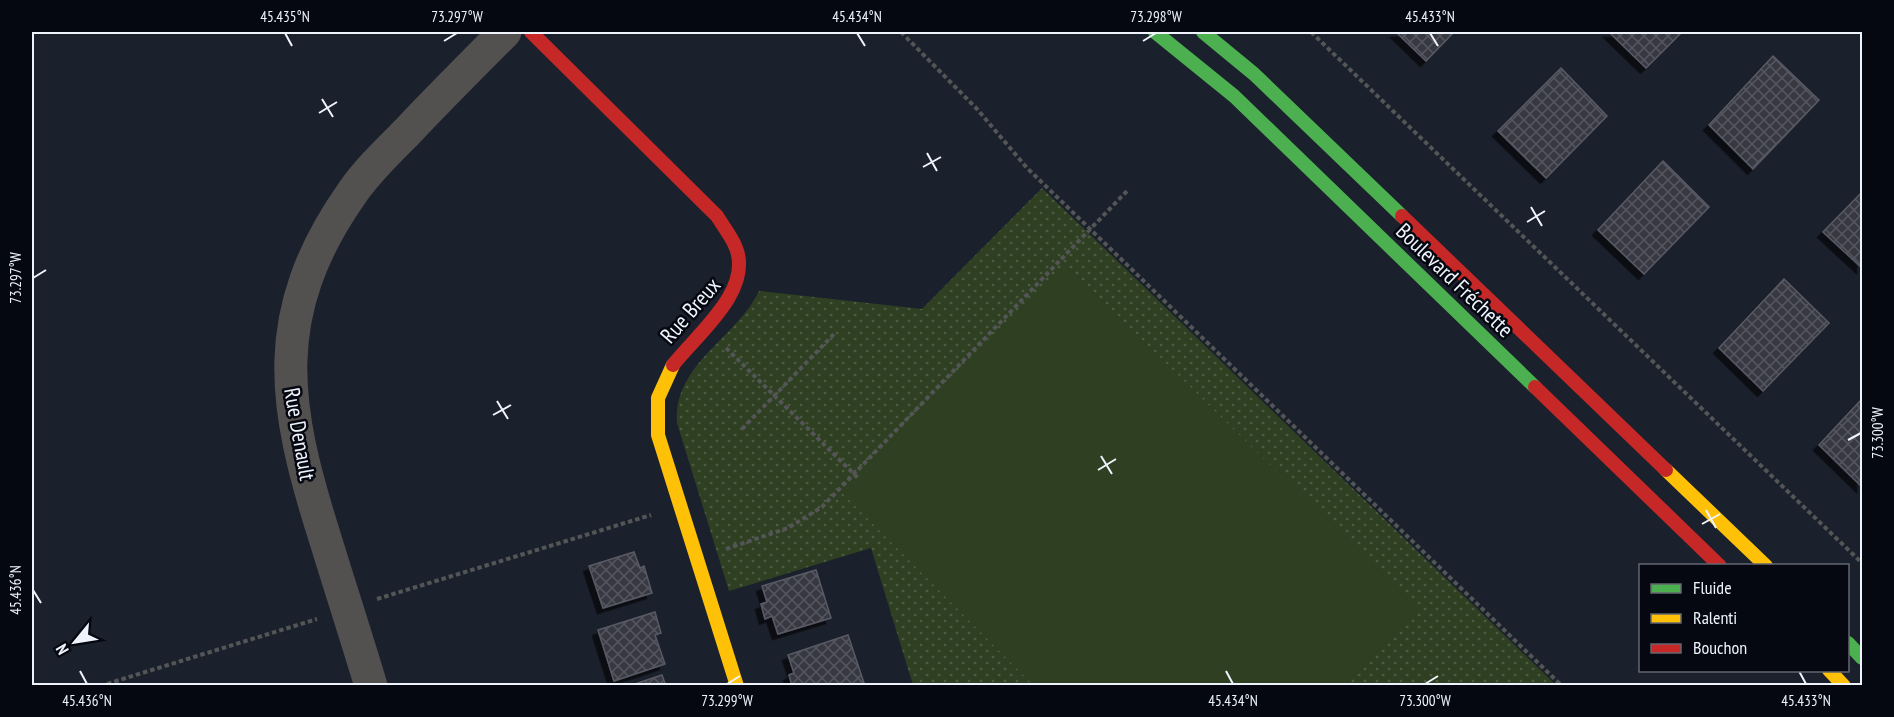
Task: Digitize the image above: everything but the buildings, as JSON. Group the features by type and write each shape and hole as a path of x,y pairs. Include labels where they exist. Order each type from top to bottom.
{"main road":[{"name":"Rue Breux","path":"531,32 717,216 738,247 742,272 734,296 676,357 660,386 655,410 658,435 737,686"},
{"name":"Boulevard Fréchette","path":"1155,32 1234,96 1718,564"},
{"name":"Boulevard Fréchette","path":"1203,32 1262,82 1764,564"},
{"path":"1849,644 1863,658"},
{"path":"1831,672 1844,686"}],"street":[{"name":"Rue Denault","path":"371,686 301,460 290,388 290,356 296,318 303,288 316,253 353,190 505,32"}],"path":[{"path":"901,32 977,109 1022,163 1562,686"},
{"path":"1311,32 1863,563"},
{"path":"717,552 801,522 822,507 1127,191"},
{"path":"742,429 777,398 834,334"},
{"path":"719,341 858,478"},
{"path":"374,600 660,512"},
{"path":"100,686 318,618"}],"green space":[{"path":"1042,188 1556,685 913,685 871,548 729,591 677,423 678,402 695,368 749,308 759,291 922,309"},
{"path":"1065,264 1417,609 1345,685 1033,685 843,494"}],"traffic: fast":[{"path":"1155,32 1234,96 1535,387"},
{"path":"1203,32 1254,74 1402,216"},
{"path":"1849,644 1862,658"}],"traffic: slow":[{"path":"673,365 658,398 658,435 737,686"},
{"path":"1666,470 1764,564"},
{"path":"1831,672 1844,686"}],"traffic: jam":[{"path":"531,32 717,216 736,248 739,264 737,280 730,296 708,326 673,365"},
{"path":"1402,216 1666,470"},
{"path":"1535,387 1718,564"}]}
